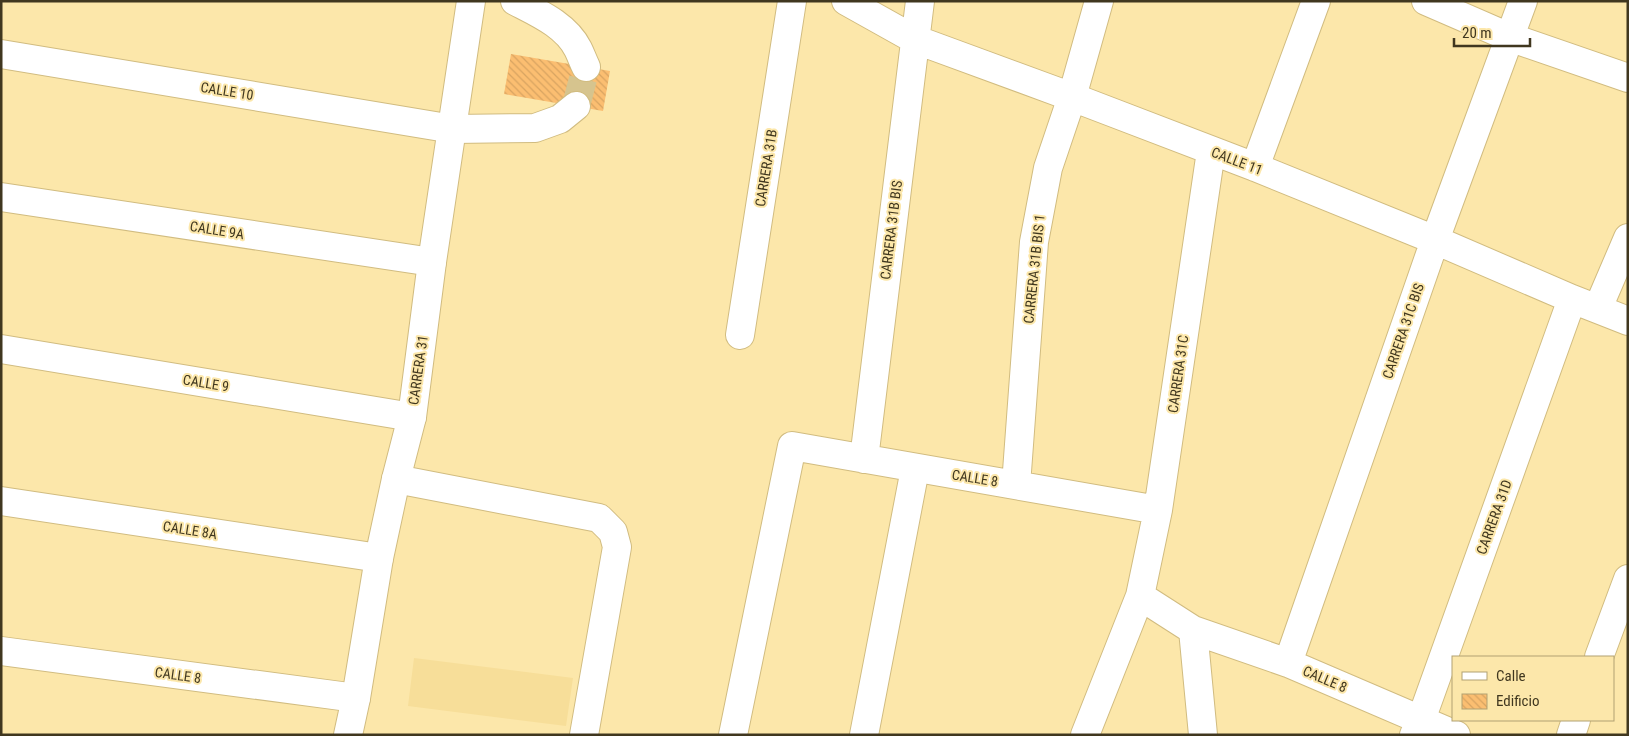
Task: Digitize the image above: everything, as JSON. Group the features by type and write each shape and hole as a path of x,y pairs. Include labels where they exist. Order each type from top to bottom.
{"street":[{"name":"CARRERA 31","path":"348,735 380,558 396,479 412,417 432,262 471,1"},
{"path":"515,1 543,16 567,33 578,48 586,67"},
{"name":"CARRERA 31B","path":"740,335 792,1"},
{"name":"CALLE 11","path":"846,1 914,39 1072,97 1255,168 1435,240 1628,321"},
{"name":"CARRERA 31B BIS","path":"864,459 920,1"},
{"name":"CARRERA 31B BIS 1","path":"1016,485 1034,242 1048,168 1072,97 1099,1"},
{"path":"1255,168 1316,1"},
{"path":"1426,1 1509,37 1628,78"},
{"name":"CARRERA 31C BIS","path":"1288,663 1435,240 1523,1"},
{"name":"CALLE 10","path":"1,54 453,129 536,128 560,119 576,106"},
{"name":"CARRERA 31C","path":"1085,735 1140,596 1158,510 1211,151"},
{"name":"CALLE 9A","path":"1,197 432,262"},
{"path":"1598,308 1628,238"},
{"name":"CARRERA 31D","path":"1418,727 1572,299"},
{"name":"CALLE 9","path":"1,349 412,417"},
{"name":"CALLE 8","path":"733,735 792,446 1158,510"},
{"path":"864,735 915,469"},
{"path":"396,479 599,518 613,532 617,547 584,735"},
{"name":"CALLE 8A","path":"1,501 380,558"},
{"path":"1599,656 1628,579"},
{"name":"CALLE 8","path":"1140,596 1193,630 1288,663 1418,727 1456,735"},
{"path":"1193,630 1202,735"},
{"name":"CALLE 8","path":"1,651 356,698"},
{"path":"1571,735 1576,721"}],"shaded area":[{"path":"414,658 573,678 566,726 408,706"}],"building":[{"path":"511,54 610,71 603,111 504,94"}],"tunnel":[{"path":"576,106 586,67"}]}
